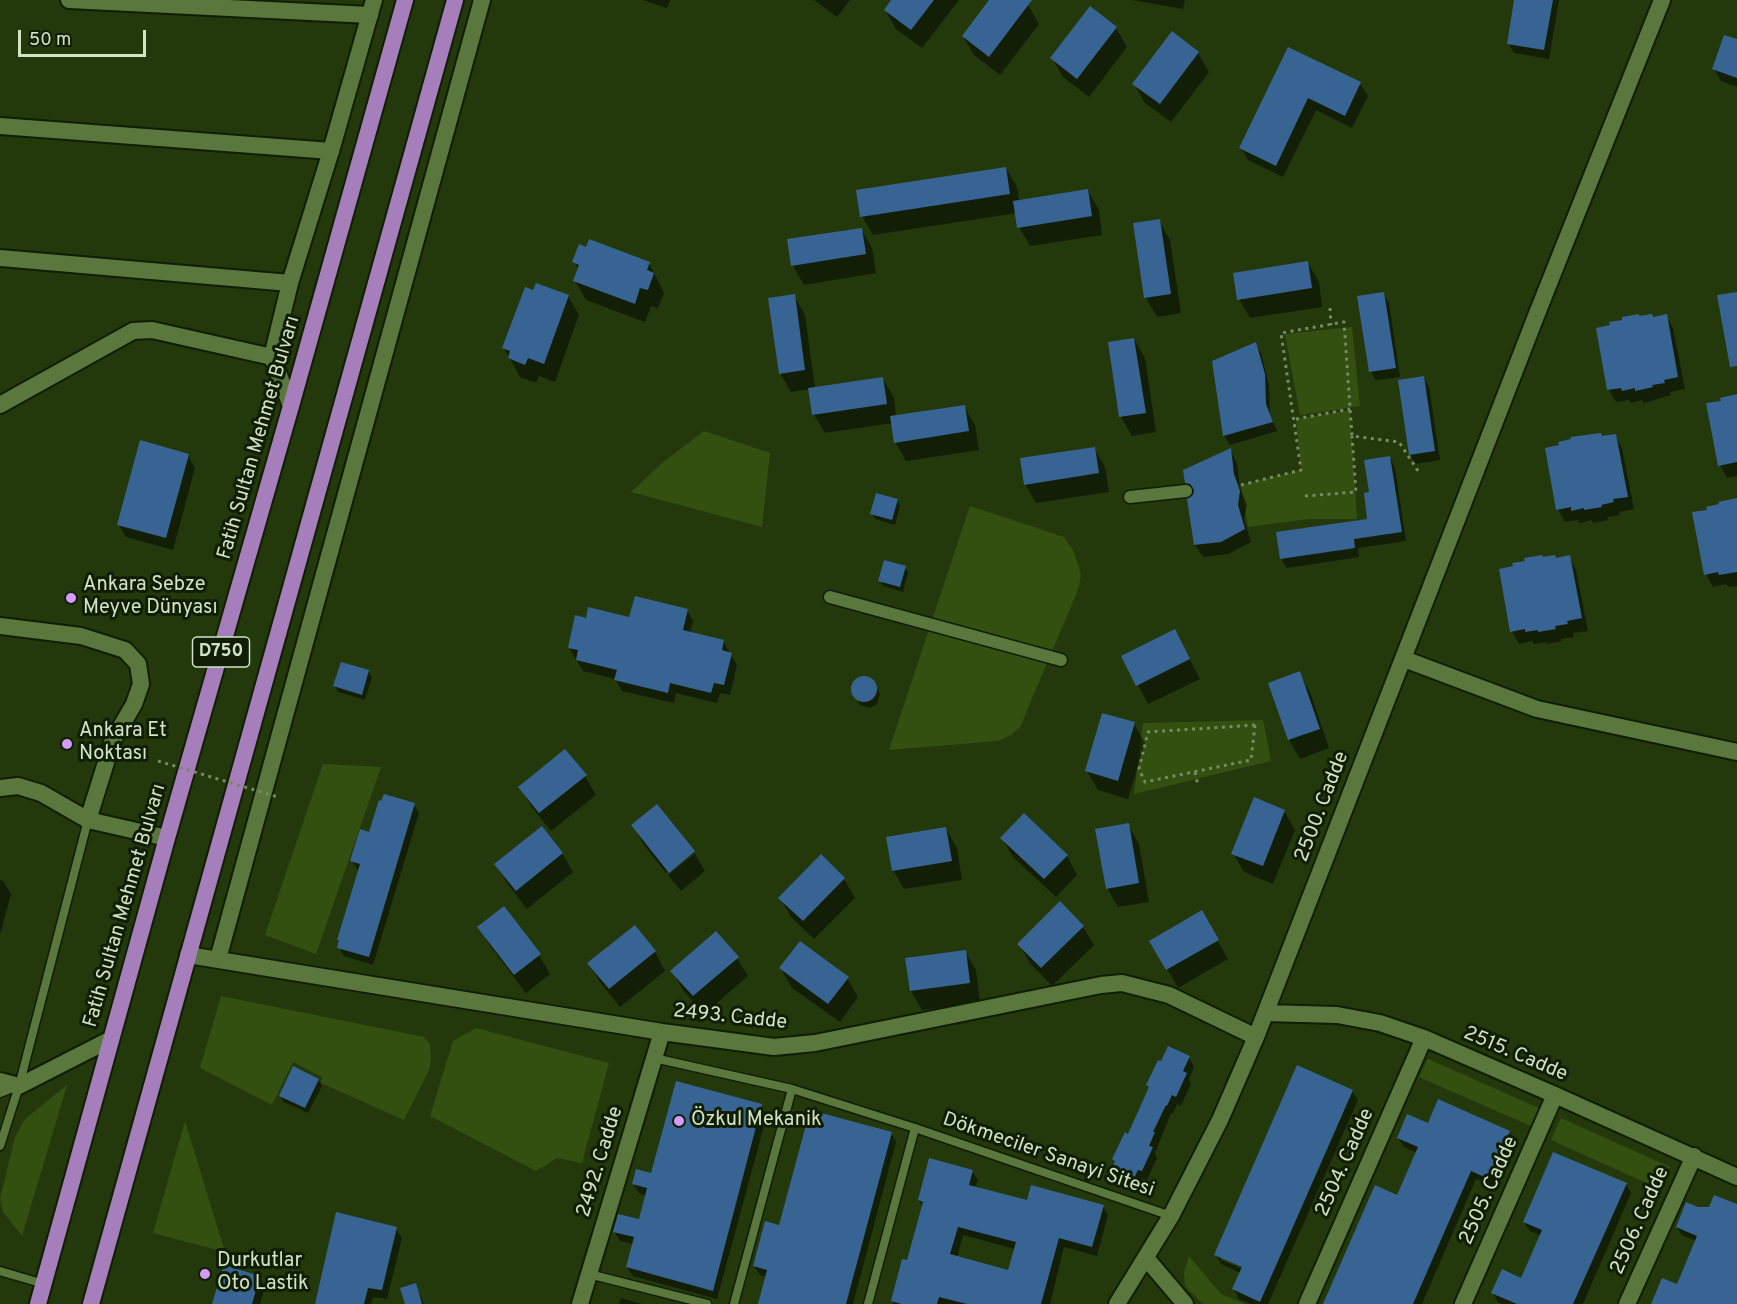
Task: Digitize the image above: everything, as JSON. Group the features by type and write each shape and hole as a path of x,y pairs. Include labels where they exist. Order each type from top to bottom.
{"highway":[{"name":"Fatih Sultan Mehmet Bulvarı","path":"38,1304 167,838 405,0"},
{"name":"D750","path":"91,1304 455,0"}],"street":[{"path":"69,0 372,7 290,283 272,357 291,405"},
{"path":"218,959 482,0"},
{"name":"2500. Cadde","path":"1117,1304 1171,1216 1220,1120 1256,1037 1538,311 1662,0"},
{"path":"0,126 331,151"},
{"path":"0,258 290,283"},
{"path":"0,405 133,331 152,330 272,357"},
{"path":"1130,497 1186,492"},
{"path":"830,597 1061,660"},
{"path":"0,626 81,636 125,650 138,664 141,684 134,704 113,740 88,820"},
{"path":"1404,659 1537,709 1733,750"},
{"path":"0,788 18,786 41,793 88,820 167,838"},
{"name":"2493. Cadde","path":"188,955 662,1032 774,1047 797,1045 1101,985 1122,983 1169,995 1256,1037"},
{"name":"2515. Cadde","path":"1266,1013 1347,1017 1380,1023 1424,1038 1737,1177"},
{"name":"2492. Cadde","path":"580,1304 662,1032"},
{"name":"2504. Cadde","path":"1307,1304 1424,1038"},
{"path":"0,1081 19,1086 111,1039"},
{"name":"2505. Cadde","path":"1463,1304 1555,1095"},
{"name":"2506. Cadde","path":"1627,1304 1694,1156"},
{"path":"1146,1258 1185,1304"}],"lane":[{"path":"0,1146 19,1086 88,820"},
{"name":"Dökmeciler Sanayi Sitesi","path":"654,1058 792,1089 915,1128 1171,1216"},
{"path":"0,1093 19,1086"},
{"path":"734,1304 792,1089"},
{"name":"Dökmeciler Sanayi Sitesi","path":"870,1303 915,1128"},
{"path":"0,1270 44,1284"},
{"path":"589,1274 707,1304"}],"path":[{"path":"1330,308 1330,325"},
{"path":"1241,485 1301,470 1281,333 1344,322 1356,492 1305,496"},
{"path":"1296,420 1350,409"},
{"path":"1352,436 1399,442 1420,474"},
{"path":"1255,725 1251,760 1195,772 1145,782 1139,769 1148,732 1255,725"},
{"path":"158,761 278,797"},
{"path":"1195,772 1198,786"}],"green space":[{"path":"1352,327 1360,406 1300,415 1285,334"},
{"path":"1350,410 1357,519 1309,519 1248,527 1241,485 1301,470 1296,419"},
{"path":"704,431 770,453 762,527 631,492 661,464"},
{"path":"970,506 1064,537 1074,552 1081,575 1078,590 1020,727 1011,735 998,741 889,750"},
{"path":"1263,720 1271,761 1134,794 1143,723"},
{"path":"323,764 381,767 316,954 265,935"},
{"path":"221,996 424,1037 430,1044 429,1070 404,1120 321,1083 322,1077 293,1062 272,1105 200,1068"},
{"path":"476,1028 609,1063 582,1163 557,1158 536,1171 430,1116 453,1041"},
{"path":"1428,1059 1541,1109 1533,1127 1419,1077"},
{"path":"67,1085 22,1236 3,1212 0,1199 15,1137 25,1119"},
{"path":"1561,1118 1670,1167 1660,1189 1551,1140"},
{"path":"185,1121 225,1252 153,1233"},
{"path":"1189,1256 1221,1294 1245,1304 1203,1304 1185,1286 1184,1272"}],"building":[{"path":"891,0 934,0 911,30 884,10"},
{"path":"989,0 1032,0 989,57 962,36"},
{"path":"1514,0 1553,0 1544,50 1507,44"},
{"path":"1090,6 1117,27 1077,79 1050,58"},
{"path":"1172,31 1199,52 1160,104 1132,84"},
{"path":"1724,35 1737,39 1737,78 1712,69"},
{"path":"1288,47 1361,82 1345,116 1308,98 1276,166 1239,148"},
{"path":"1006,167 1010,194 860,217 856,190"},
{"path":"1088,189 1092,216 1017,228 1013,201"},
{"path":"1160,219 1171,294 1144,298 1133,223"},
{"path":"862,228 866,254 791,266 787,239"},
{"path":"589,239 650,262 647,270 654,273 648,290 640,288 635,304 573,281 579,265 572,262 579,244 586,247"},
{"path":"1308,261 1312,288 1237,300 1233,273"},
{"path":"536,283 569,295 544,364 528,358 525,365 508,358 510,351 502,348 525,287 533,290"},
{"path":"1384,292 1396,368 1369,372 1357,296"},
{"path":"1737,292 1737,366 1730,367 1717,295"},
{"path":"795,294 805,370 779,374 768,298"},
{"path":"1639,314 1639,316 1652,314 1653,317 1667,314 1678,377 1635,391 1635,388 1622,391 1621,388 1607,390 1596,328 1610,325 1609,322 1622,320 1622,317"},
{"path":"1134,338 1146,413 1119,417 1108,342"},
{"path":"1256,342 1265,374 1266,404 1273,422 1223,436 1212,361"},
{"path":"1424,376 1435,451 1409,455 1398,380"},
{"path":"883,377 887,404 812,415 808,388"},
{"path":"1737,394 1737,462 1718,466 1706,403 1721,401 1720,398"},
{"path":"965,405 969,431 894,443 890,416"},
{"path":"1601,433 1602,436 1616,434 1628,497 1613,499 1614,502 1601,505 1602,507 1571,511 1571,507 1556,510 1545,448 1559,445 1558,442 1571,439 1570,437"},
{"path":"140,440 189,454 166,538 117,525"},
{"path":"1095,447 1099,473 1024,485 1020,458"},
{"path":"1231,448 1234,474 1240,491 1238,505 1245,529 1221,542 1194,545 1187,499 1193,495 1194,490 1190,484 1185,483 1183,470"},
{"path":"1390,456 1402,532 1354,539 1355,548 1280,559 1276,532 1367,519 1364,493 1369,492 1364,460"},
{"path":"876,493 898,499 892,520 870,514"},
{"path":"1737,498 1737,572 1704,575 1692,512 1707,510 1706,507 1719,504 1718,502"},
{"path":"1542,555 1543,557 1555,555 1556,558 1570,555 1582,618 1555,626 1556,629 1525,632 1525,629 1510,632 1499,569 1513,566 1512,563 1525,561 1524,558"},
{"path":"884,560 906,566 900,587 878,581"},
{"path":"635,596 688,609 683,630 724,640 722,650 732,653 724,685 714,683 711,693 670,683 668,693 614,680 617,670 576,660 578,650 568,648 575,615 586,618 588,607 629,617"},
{"path":"1175,629 1190,659 1136,686 1121,656"},
{"path":"341,662 369,670 362,695 333,686"},
{"path":"1300,671 1320,729 1288,740 1268,683"},
{"path":"864,676 873,680 877,689 873,698 864,702 855,698 851,689 855,680"},
{"path":"1102,713 1135,722 1118,781 1085,771"},
{"path":"565,749 587,775 539,813 518,787"},
{"path":"384,794 415,803 369,957 337,948 339,940 337,940 360,864 350,861 360,829 369,832 379,800 381,801"},
{"path":"1254,797 1285,810 1263,866 1231,854"},
{"path":"657,804 695,851 669,873 631,825"},
{"path":"1024,813 1068,855 1044,879 1000,838"},
{"path":"1129,823 1139,883 1106,889 1095,829"},
{"path":"542,826 563,853 516,891 494,864"},
{"path":"946,827 952,861 892,871 886,837"},
{"path":"821,854 845,878 803,921 778,898"},
{"path":"1060,901 1084,926 1041,968 1017,944"},
{"path":"504,906 541,954 514,975 477,927"},
{"path":"1202,910 1219,940 1166,970 1149,941"},
{"path":"635,925 656,951 609,989 587,963"},
{"path":"716,931 739,957 693,996 670,971"},
{"path":"800,941 849,977 828,1004 779,968"},
{"path":"966,950 970,983 910,991 905,958"},
{"path":"1168,1046 1190,1056 1183,1071 1187,1073 1176,1097 1172,1095 1166,1105 1153,1132 1155,1132 1149,1146 1153,1147 1142,1171 1138,1170 1131,1185 1109,1174 1115,1161 1112,1159 1125,1132 1128,1134 1149,1087 1146,1085 1158,1060 1161,1061"},
{"path":"1297,1065 1353,1090 1260,1302 1232,1289 1242,1267 1214,1255"},
{"path":"293,1066 319,1079 305,1108 279,1096"},
{"path":"676,1081 762,1104 713,1291 626,1267 634,1237 613,1232 618,1214 639,1219 647,1188 632,1184 636,1169 651,1173"},
{"path":"1438,1099 1510,1131 1489,1179 1471,1171 1413,1304 1323,1304 1375,1185 1397,1195 1418,1147 1397,1138 1407,1114 1428,1123"},
{"path":"810,1110 892,1132 846,1304 758,1304 767,1270 753,1266 765,1221 779,1225"},
{"path":"1553,1152 1627,1183 1573,1304 1517,1304 1491,1293 1502,1269 1521,1278 1542,1230 1523,1222"},
{"path":"929,1158 973,1170 969,1185 1027,1200 1031,1185 1104,1205 1092,1247 1059,1238 1041,1304 967,1304 939,1297 937,1304 901,1304 891,1301 902,1259 907,1260 923,1202 918,1200","holes":["958,1227 1016,1242 1008,1270 950,1254"]},
{"path":"1714,1195 1737,1204 1737,1304 1651,1304 1662,1278 1677,1284 1697,1236 1676,1227 1686,1202 1698,1207 1709,1207"},
{"path":"336,1212 397,1227 382,1290 368,1288 364,1304 315,1304"},
{"path":"224,1265 260,1276 252,1304 212,1304"},
{"path":"416,1283 422,1304 405,1304 400,1288"}],"place":[{"name":"Ankara Sebze Meyve Dünyası","path":"71,598"},
{"name":"Ankara Et Noktası","path":"67,744"},
{"name":"Özkul Mekanik","path":"679,1121"},
{"name":"Durkutlar Oto Lastik","path":"205,1274"}]}
